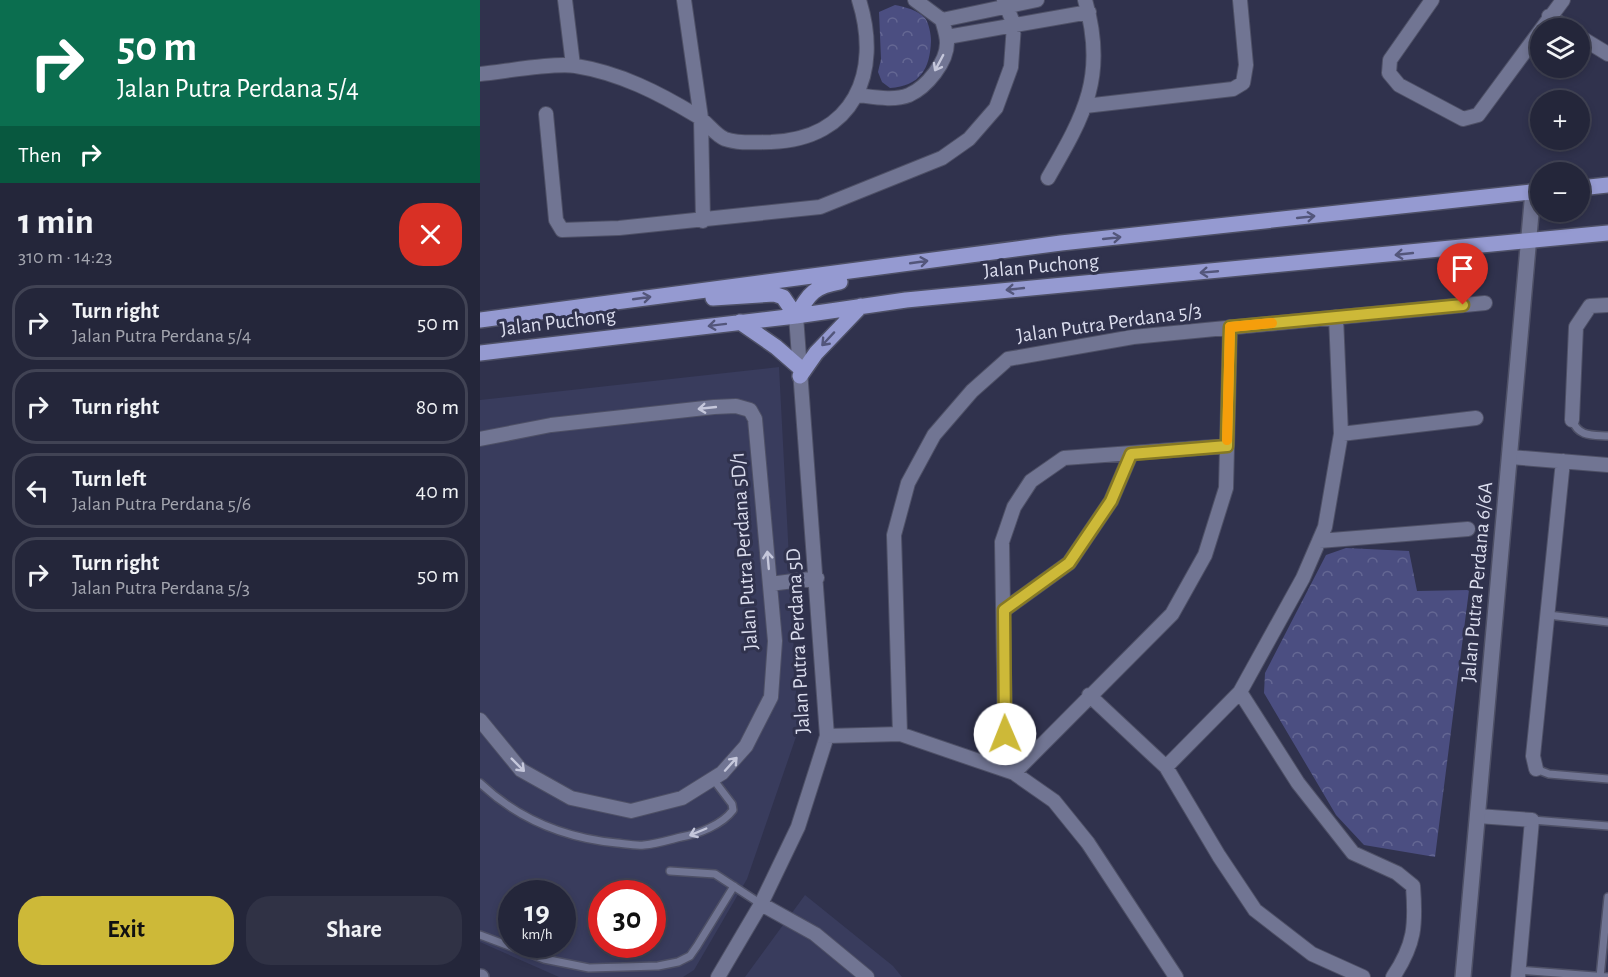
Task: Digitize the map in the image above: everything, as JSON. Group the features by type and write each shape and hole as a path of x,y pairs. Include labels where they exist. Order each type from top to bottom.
{"main road":[{"path":"1590,187 1608,185"},
{"name":"Jalan Puchong","path":"480,320 1061,243 1530,192"},
{"name":"Jalan Puchong","path":"481,353 796,316 861,306 1608,233"},
{"path":"690,292 708,298 774,294 783,297 796,316 808,295 821,285 877,275 891,266"},
{"path":"740,322 776,346 800,372 861,306"}],"street":[{"path":"565,0 573,65"},
{"path":"684,0 701,118 703,220"},
{"path":"480,74 573,65 624,78 701,118 724,139 748,142 788,141 818,133 844,115 862,88 868,53 864,15 859,0"},
{"path":"858,95 885,98 909,95 926,82 940,66 947,46 942,20 915,0"},
{"path":"942,20 1006,3 1037,0"},
{"path":"1085,106 1233,89 1243,83 1246,65 1240,0"},
{"path":"1432,0 1390,60 1389,74 1399,85 1463,119 1478,115 1563,0"},
{"path":"546,114 556,220 562,230 703,220 820,207 942,158 969,139 996,108 1011,67 1014,25 1006,3"},
{"path":"947,37 1014,25 1087,6 1095,63 1085,106 1048,178"},
{"path":"1590,43 1608,54"},
{"name":"Jalan Putra Perdana 6/6A","path":"1463,977 1532,222"},
{"name":"Jalan Putra Perdana 5/3","path":"900,734 894,535 908,483 934,435 972,391 1008,359 1133,337 1485,303"},
{"path":"1572,420 1576,327 1590,306 1608,305"},
{"name":"Jalan Putra Perdana 5D","path":"718,977 761,904 798,827 827,736 796,316"},
{"path":"1166,767 1240,692 1303,578 1325,527 1341,434 1336,317"},
{"path":"1014,773 1172,614 1205,555 1226,488 1230,327"},
{"name":"Jalan Putra Perdana 5D/1","path":"480,439 551,425 714,407 736,406 750,410 755,419 775,641 771,697 746,746 722,773 682,798 631,811 571,798 521,770 480,720"},
{"path":"1341,434 1476,418"},
{"path":"1005,734 1002,542 1014,507 1031,481 1064,458 1227,446"},
{"path":"1004,610 1069,563 1111,501 1131,454"},
{"path":"1510,457 1608,465"},
{"path":"1536,769 1533,756 1563,461"},
{"path":"1319,541 1468,528"},
{"path":"770,585 817,578"},
{"path":"1240,692 1298,783 1353,853 1397,873 1413,886 1416,927 1406,957 1393,977"},
{"path":"1089,695 1166,767 1219,856 1256,910 1312,954 1363,977"},
{"path":"827,736 900,734 1014,773 1054,801 1088,843 1176,977"},
{"path":"1478,816 1532,820 1518,973"},
{"path":"761,904 815,934 867,977"}],"lane":[{"path":"1572,420 1576,429 1582,434 1608,436"},
{"path":"1548,615 1608,622"},
{"path":"1536,769 1549,774 1608,780"},
{"path":"480,783 500,802 523,816 554,830 593,841 644,845 697,834 729,816 733,810 732,804 713,779"},
{"path":"1532,820 1608,826"},
{"path":"670,871 715,874 761,904"},
{"path":"480,935 544,959 589,968 668,964 690,956 734,886"},
{"path":"1600,977 1608,897"},
{"path":"1518,973 1608,977"}],"shaded area":[{"path":"779,367 798,731 747,879 694,970 683,977 559,977 516,958 576,958 576,880 498,880 498,950 480,942 480,400"},
{"path":"805,895 893,966 902,977 745,977"}],"green space":[{"path":"895,5 915,11 925,18 930,29 931,41 925,68 916,80 900,87 890,88 882,82 878,72 881,59 879,12"},
{"path":"1346,548 1409,551 1417,591 1469,590 1435,857 1364,845 1336,815 1264,693 1265,673 1326,555"}],"slow traffic":[{"path":"1227,440 1230,327 1272,323"}],"route":[{"path":"1005,734 1004,610 1069,563 1111,501 1131,454 1227,446 1230,327 1463,305"}]}
